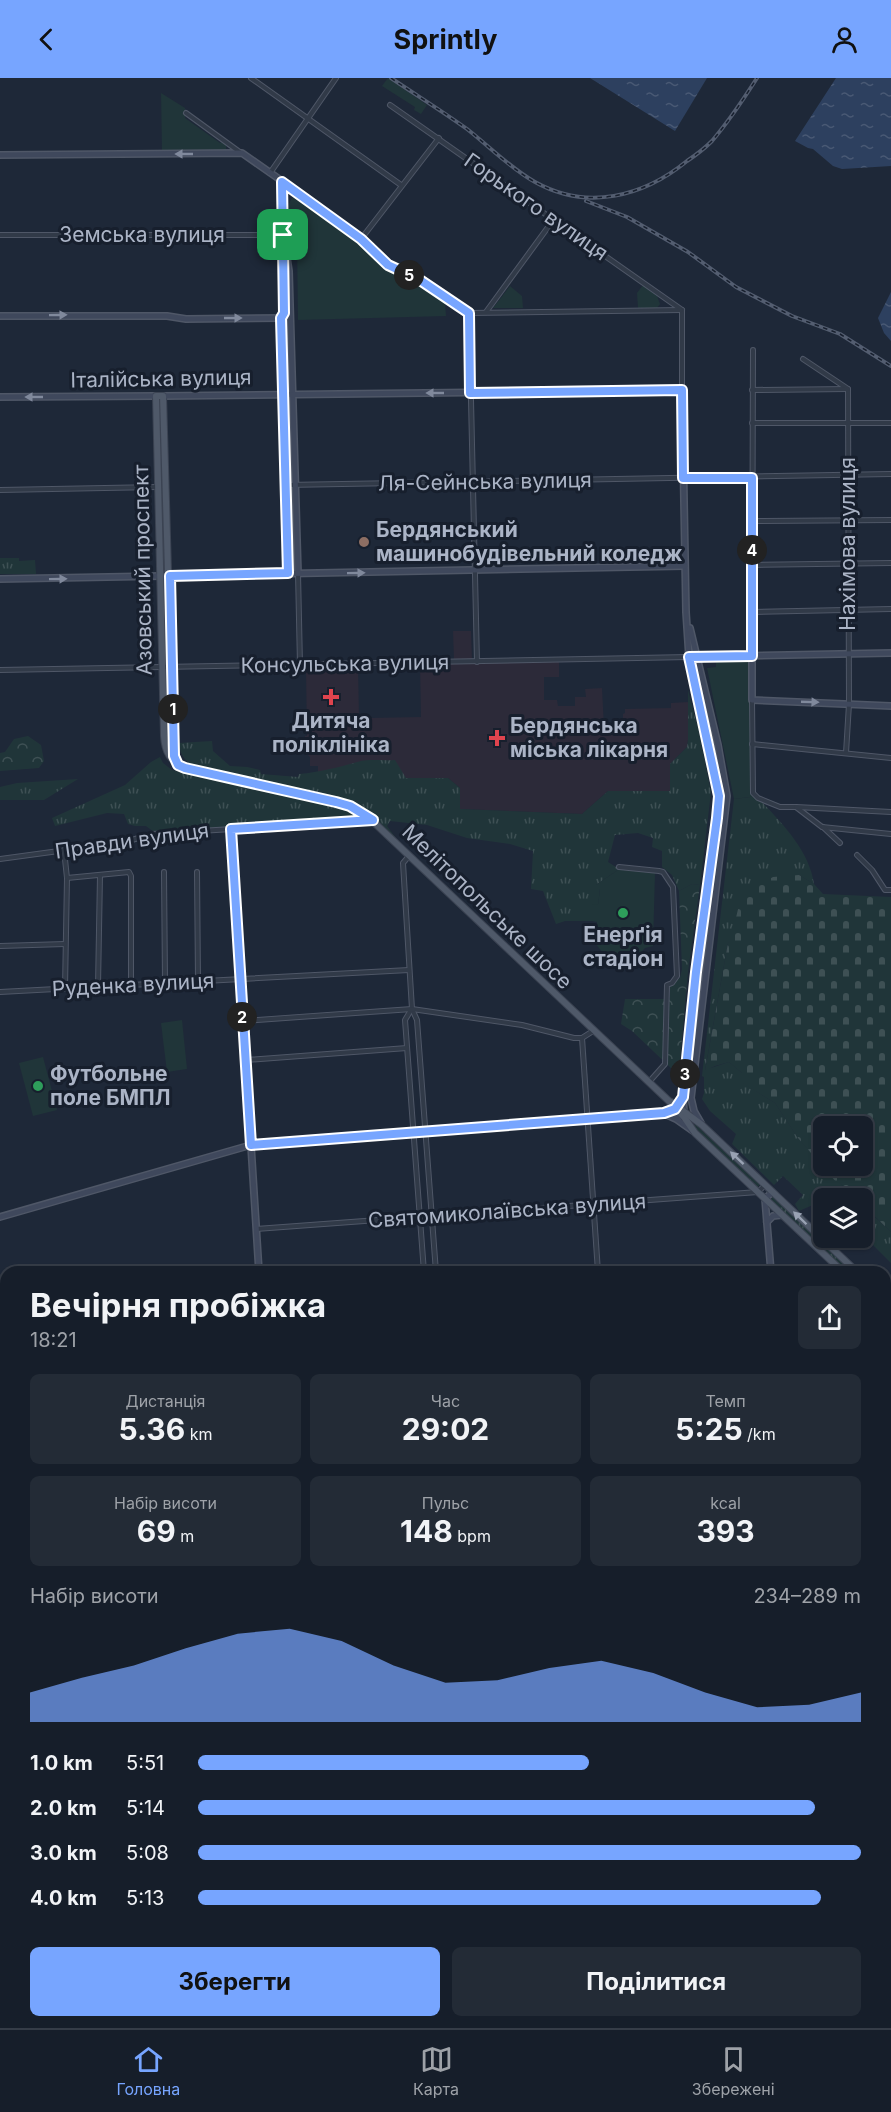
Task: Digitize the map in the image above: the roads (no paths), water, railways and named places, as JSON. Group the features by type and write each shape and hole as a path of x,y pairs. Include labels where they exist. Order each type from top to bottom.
{"main road":[{"path":"0,155 242,153 282,182 284,313 281,318 282,394 288,573"},
{"path":"283,235 289,271 298,573"},
{"path":"0,316 290,318"},
{"path":"680,1110 719,796 689,657 686,612 682,390"},
{"name":"Італійська вулиця","path":"0,397 682,390"},
{"name":"Азовський проспект","path":"160,396 160,576 164,746 168,755 178,765"},
{"name":"Азовський проспект","path":"161,487 170,576 173,747 178,765"},
{"path":"0,579 685,566"},
{"path":"686,612 717,741 727,796 691,1098 694,1111 702,1125"},
{"path":"689,657 891,653"},
{"path":"752,656 752,700 891,706"},
{"name":"Мелітопольське шосе","path":"178,765 336,802 357,809 373,820 593,1031 680,1110 695,1133 837,1266"},
{"path":"231,829 259,1266"},
{"path":"664,1113 680,1110"},
{"path":"0,1218 251,1145 680,1110 702,1125 851,1266"},
{"path":"664,1113 695,1133"},
{"path":"771,1266 765,1199 772,1192"},
{"path":"767,1222 773,1216 782,1215"}],"street":[{"path":"251,78 401,185"},
{"path":"270,173 336,78"},
{"name":"Горького вулиця","path":"390,105 682,310"},
{"path":"186,113 242,153"},
{"path":"361,239 439,138"},
{"path":"282,182 361,239 388,265 420,280 469,313 682,310 682,390"},
{"path":"485,313 554,219"},
{"name":"Земська вулиця","path":"0,235 283,235"},
{"path":"469,313 477,662"},
{"path":"752,656 753,350"},
{"path":"803,359 848,389"},
{"path":"752,390 848,389"},
{"name":"Нахімова вулиця","path":"846,753 849,704 848,389"},
{"path":"752,423 891,423"},
{"name":"Ля-Сейнська вулиця","path":"286,485 891,474"},
{"path":"0,490 161,487"},
{"path":"752,521 891,520"},
{"path":"752,565 891,563"},
{"path":"298,573 300,665"},
{"path":"751,612 891,609"},
{"name":"Консульська вулиця","path":"0,670 689,657"},
{"path":"752,700 753,793 758,798 780,807 891,812"},
{"path":"752,744 891,758"},
{"path":"796,807 840,843"},
{"name":"Правди вулиця","path":"0,859 125,842 155,834 373,820"},
{"path":"822,827 891,834"},
{"path":"64,850 67,879 65,988"},
{"path":"857,855 872,870 885,890 891,890"},
{"path":"409,856 403,863 409,970 412,1009 417,1020 436,1266"},
{"path":"618,867 663,872 673,887 677,976 672,983 667,985 665,1065 648,1082"},
{"path":"67,879 129,872 131,876 131,985"},
{"path":"164,872 165,983"},
{"path":"197,872 198,981"},
{"path":"98,986 100,875"},
{"path":"0,946 65,944"},
{"name":"Руденка вулиця","path":"0,992 409,970"},
{"path":"412,1009 405,1020 424,1266"},
{"path":"242,1021 412,1009 522,1025 574,1038 582,1038 593,1031"},
{"path":"582,1038 598,1266"},
{"path":"245,1060 407,1048"},
{"path":"758,1192 765,1185"},
{"name":"Святомиколаївська вулиця","path":"256,1228 758,1192"}],"water":[{"path":"590,78 707,78 675,131"},
{"path":"836,78 891,78 891,166 842,169 833,166 813,149 795,141"},
{"path":"891,292 891,341 884,333 878,318"}],"railway":[{"path":"391,78 467,129 535,182 555,191 594,198 614,196 652,184 694,156 718,133 757,78"},
{"path":"586,201 627,217 688,252 736,287 792,316 840,334 891,366"}],"place":[{"name":"Бердянський машинобудівельний коледж","path":"364,542"},
{"name":"Дитяча поліклініка","path":"331,697"},
{"name":"Бердянська міська лікарня","path":"497,738"},
{"name":"Енерґія стадіон","path":"623,913"},
{"name":"Футбольне поле БМПЛ","path":"38,1086"}]}
